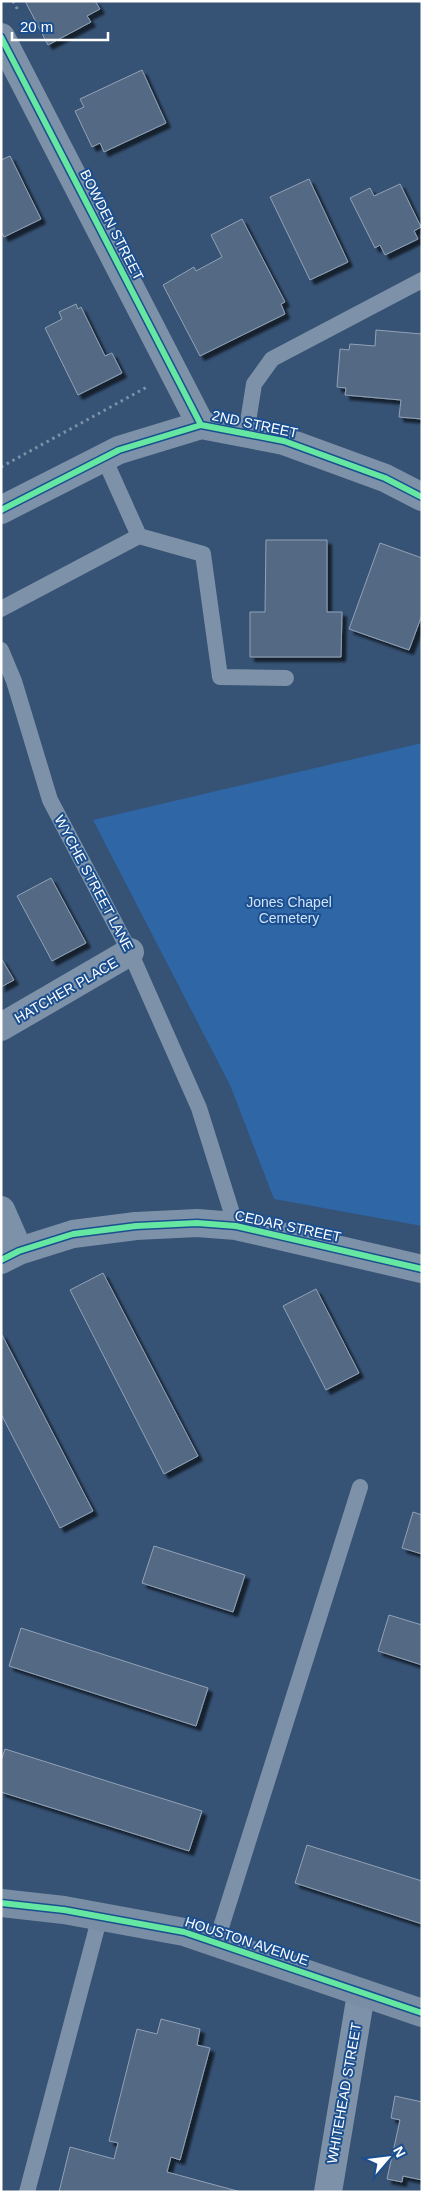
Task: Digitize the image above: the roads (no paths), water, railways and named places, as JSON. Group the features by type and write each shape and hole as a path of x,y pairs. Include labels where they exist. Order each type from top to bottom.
{"street":[{"name":"BOWDEN STREET","path":"1,37 201,425"},
{"name":"2ND STREET","path":"1,510 119,450 201,425 284,441 385,478 422,497"},
{"name":"HATCHER PLACE","path":"1,1027 130,952"},
{"path":"1,1210 10,1255"},
{"name":"CEDAR STREET","path":"10,1255 73,1234 136,1226 197,1224 236,1226 422,1269"},
{"name":"HOUSTON AVENUE","path":"1,1903 64,1910 184,1932 361,1994 422,2013"},
{"name":"WHITEHEAD STREET","path":"328,2192 361,1994"}],"lane":[{"path":"246,434 254,384 272,359 422,280"},
{"path":"104,458 139,536"},
{"path":"1,609 139,536 203,554 220,677 286,678"},
{"name":"WYCHE STREET LANE","path":"1,650 14,681 50,800 130,952 199,1108 236,1226"},
{"path":"216,1943 360,1487"},
{"path":"27,2192 100,1916"}],"park label":[{"name":"Jones Chapel Cemetery","path":"289,910"}]}
